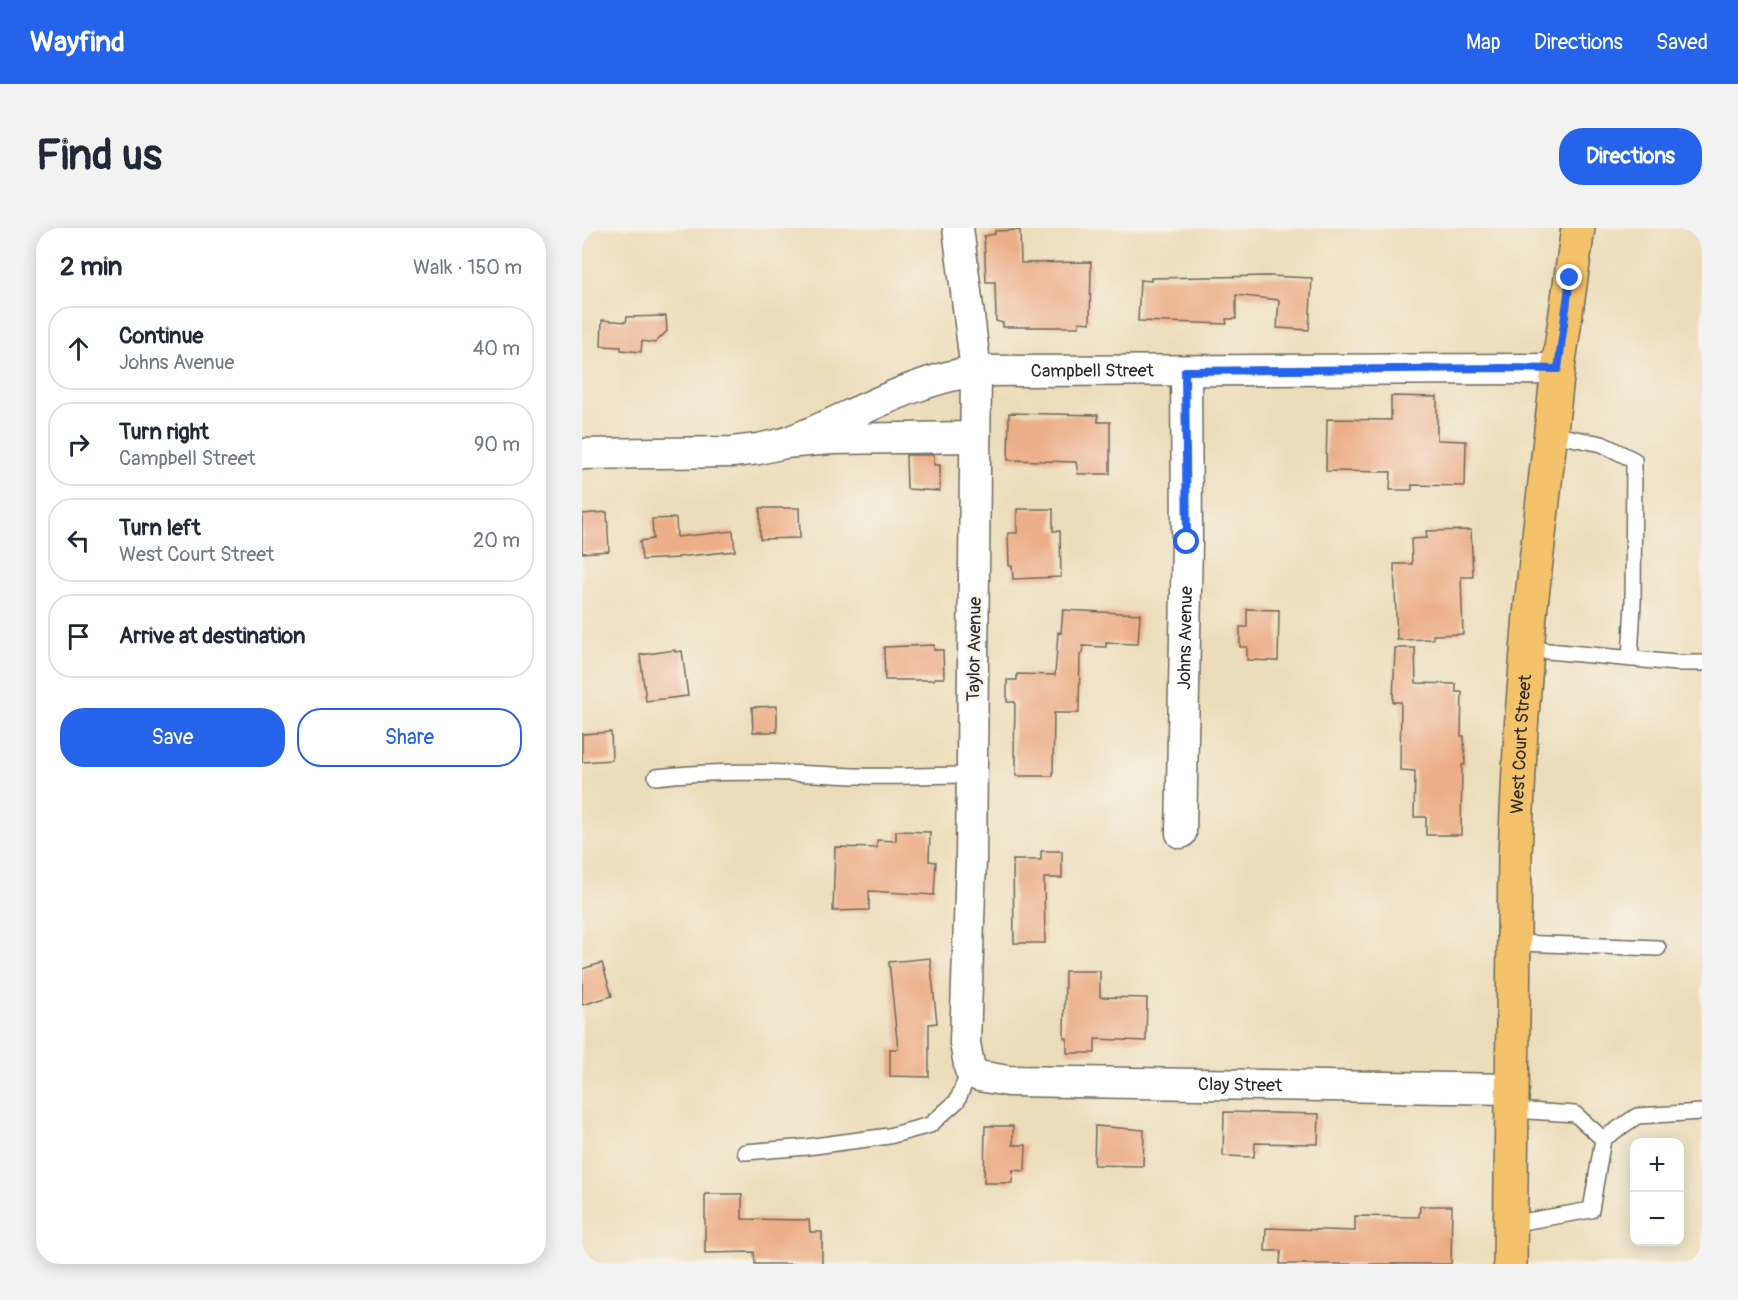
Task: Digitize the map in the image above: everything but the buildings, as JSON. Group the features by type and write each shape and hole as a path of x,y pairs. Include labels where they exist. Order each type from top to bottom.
{"main road":[{"name":"West Court Street","path":"1510,1264 1515,853 1521,729 1527,649 1558,369 1578,228"}],"street":[{"name":"Taylor Avenue","path":"958,228 976,371 972,775 965,1042 970,1070"},
{"name":"Campbell Street","path":"785,443 922,384 950,375 976,371 1558,369"},
{"name":"Johns Avenue","path":"1180,833 1187,542 1185,371"},
{"name":"Campbell Street","path":"582,454 732,452 785,443 865,438 975,437"},
{"name":"Clay Street","path":"970,1070 979,1076 1008,1081 1512,1100"}],"lane":[{"path":"1551,434 1602,444 1634,460 1633,603 1630,659"},
{"path":"1527,649 1676,663 1702,663"},
{"path":"656,777 693,772 774,771 859,776 972,775"},
{"path":"1514,944 1658,948"},
{"path":"745,1152 807,1147 889,1136 930,1125 957,1101 970,1070"},
{"path":"1512,1100 1575,1114 1603,1139"},
{"path":"1511,1224 1591,1209 1603,1139 1637,1116 1702,1112"}],"route":[{"path":"1187,542 1185,371 1558,369 1570,278"}]}
